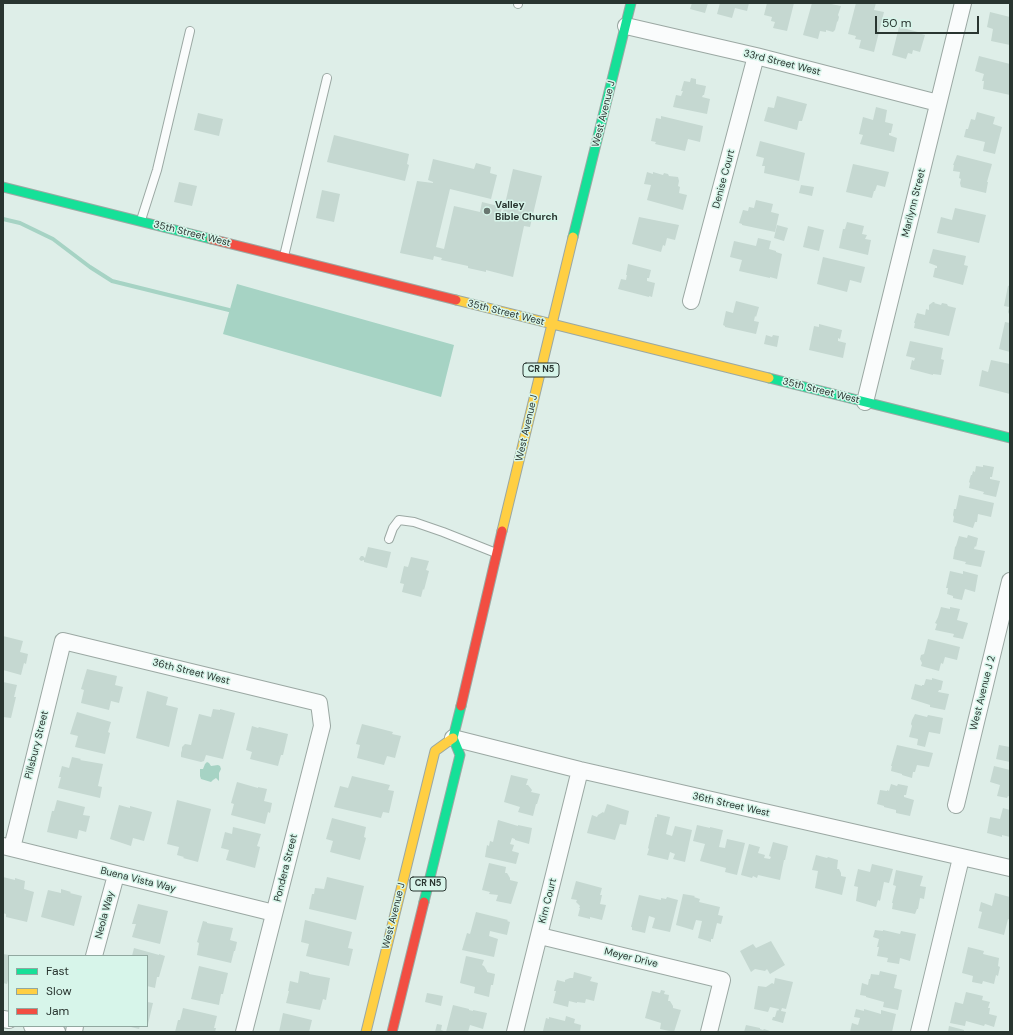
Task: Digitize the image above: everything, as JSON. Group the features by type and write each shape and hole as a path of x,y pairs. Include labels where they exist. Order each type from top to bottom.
{"main road":[{"name":"West Avenue J","path":"366,1032 435,751 453,738 552,324 631,3"},
{"name":"35th Street West","path":"3,187 1010,438"},
{"name":"CR N5","path":"392,1032 460,755 453,738"}],"street":[{"name":"Marilynn Street","path":"866,402 963,3"},
{"name":"33rd Street West","path":"626,26 756,56 938,103"},
{"name":"Denise Court","path":"691,301 756,56"},
{"name":"West Avenue J 2","path":"956,805 1010,581"},
{"name":"36th Street West","path":"63,641 319,703"},
{"name":"Pillsbury Street","path":"7,847 63,641"},
{"name":"Pondera Street","path":"244,1032 322,726 319,703"},
{"name":"36th Street West","path":"453,738 580,770 1010,868"},
{"name":"Kim Court","path":"515,1032 580,770"},
{"name":"Buena Vista Way","path":"7,847 274,913"},
{"path":"919,1032 961,858"},
{"name":"Neola Way","path":"94,955 116,875"},
{"name":"Meyer Drive","path":"540,936 722,980 709,1032"},
{"path":"36,1027 57,1032"}],"lane":[{"path":"140,222 157,170 190,31"},
{"path":"283,257 327,78"},
{"path":"389,539 393,528 399,520 414,522 497,553"}],"shaded area":[{"path":"237,284 454,345 441,397 223,334"},
{"path":"207,762 211,766 220,766 219,781 216,778 211,782 201,779 200,769 203,769"}],"building":[{"path":"692,3 708,3 705,13 690,9"},
{"path":"720,3 749,3 747,11 735,8 732,18 717,14"},
{"path":"767,3 794,3 787,31 773,28 775,22 771,21 772,17 764,15"},
{"path":"812,3 831,3 841,6 835,30 833,32 826,30 826,32 820,31 818,39 803,35"},
{"path":"856,3 876,3 874,10 884,12 874,52 859,48 861,40 855,39 856,36 848,34"},
{"path":"990,12 1010,17 1010,45 991,41 993,29 987,27"},
{"path":"899,27 925,35 920,52 913,50 912,54 908,53 906,59 892,55"},
{"path":"979,56 1010,64 1010,95 983,89 984,81 982,81 984,74 975,71"},
{"path":"691,78 696,79 696,84 706,86 702,97 710,99 707,114 673,107 676,95 681,96 684,81 690,82"},
{"path":"777,96 807,104 802,121 799,121 797,130 764,121 768,107 774,108"},
{"path":"876,107 887,110 885,122 893,124 889,135 897,138 894,152 860,144 863,135 859,134 863,117 873,120"},
{"path":"977,112 995,117 993,124 1002,127 995,154 983,151 985,142 964,137 971,119 975,120"},
{"path":"198,113 223,119 219,136 194,130"},
{"path":"661,116 703,126 700,142 688,139 685,151 655,144 656,142 651,141 656,118 661,119"},
{"path":"334,135 409,154 407,164 409,165 405,181 327,162"},
{"path":"760,141 805,153 799,181 764,173 765,166 762,166 764,158 756,156"},
{"path":"957,155 992,164 987,182 986,193 961,187 961,179 959,178 960,172 953,171 953,165"},
{"path":"433,159 474,169 476,163 491,167 490,173 497,175 491,199 450,189 436,247 444,249 454,206 480,212 482,202 502,207 500,217 502,217 513,169 542,176 530,227 524,226 513,277 486,270 486,272 468,268 468,266 441,260 442,258 434,256 433,260 400,253 417,181 433,183 428,180"},
{"path":"853,164 889,172 885,187 877,185 872,198 846,192"},
{"path":"647,172 663,175 664,173 668,174 669,176 678,177 678,186 680,187 679,193 687,195 683,210 647,200 651,185 644,184"},
{"path":"179,182 197,186 192,206 174,202"},
{"path":"801,185 814,187 812,196 799,193"},
{"path":"322,190 340,194 334,222 316,218"},
{"path":"756,200 773,204 771,212 779,214 775,232 742,225 739,223 743,210 748,211 749,207 754,208"},
{"path":"955,208 986,215 979,243 937,233 941,217 952,220"},
{"path":"639,217 679,225 675,240 667,238 665,246 663,245 661,252 632,244"},
{"path":"847,222 864,226 862,234 867,235 865,239 871,240 868,255 839,248 843,229 845,229"},
{"path":"777,225 788,228 784,241 774,238"},
{"path":"808,226 824,230 819,251 803,247"},
{"path":"758,238 771,241 769,249 782,254 777,279 739,271 742,260 730,257 734,241 756,246"},
{"path":"933,249 966,256 964,265 968,266 963,285 933,277 937,266 929,263"},
{"path":"823,257 865,267 861,283 850,280 847,292 817,284"},
{"path":"628,264 651,270 647,281 655,283 652,297 618,289 621,279 626,280"},
{"path":"1010,285 1010,316 1008,312 1009,307 1004,306 1008,286"},
{"path":"736,301 759,307 754,321 759,322 756,334 725,327 723,325 726,311 733,313"},
{"path":"933,302 941,305 942,303 947,304 948,306 956,308 949,336 914,328 917,313 925,315 926,309 929,310 929,305"},
{"path":"1005,322 1010,323 1010,352 999,349"},
{"path":"819,324 842,330 838,341 846,343 843,358 809,350 814,326 819,327"},
{"path":"766,335 772,337 773,335 779,336 777,347 764,344"},
{"path":"910,341 943,348 941,359 944,360 941,375 933,375 910,369 912,360 914,361 915,358 906,356"},
{"path":"991,360 1010,364 1010,394 979,386 982,370 988,372"},
{"path":"983,465 994,467 992,477 990,477 990,479 1000,481 996,497 983,494 984,492 969,488 971,475 973,471 975,472 976,466 983,467"},
{"path":"959,495 994,503 991,517 978,514 977,522 975,522 973,528 953,522 954,509 956,509"},
{"path":"968,535 978,538 974,549 985,551 981,567 965,564 966,562 953,559 959,536 967,538"},
{"path":"368,547 391,552 387,568 364,562 364,560 361,561 359,559 361,556 365,558"},
{"path":"411,557 429,561 426,570 429,571 421,597 402,592 404,584 400,583 404,566 408,567"},
{"path":"950,571 963,574 963,571 978,575 975,592 965,589 962,600 953,598 953,596 947,594 948,588 946,588"},
{"path":"941,607 960,609 957,620 968,623 963,639 953,637 954,634 935,630 937,624 935,623"},
{"path":"3,636 23,641 20,652 28,654 26,664 24,663 21,675 3,670"},
{"path":"928,639 960,647 957,660 945,657 943,664 941,663 939,671 921,666 921,655 924,654"},
{"path":"87,669 117,676 115,685 123,687 119,703 111,701 109,710 81,703 84,690 81,689"},
{"path":"932,678 943,681 941,690 938,692 949,694 945,710 930,707 930,705 911,699 915,684 922,686 924,685 926,679 932,680"},
{"path":"3,682 17,685 11,718 3,717"},
{"path":"147,691 168,697 166,705 178,708 169,747 136,738"},
{"path":"213,709 220,709 235,713 223,759 206,755 204,761 201,762 181,757 182,747 185,744 191,745 199,714 211,717"},
{"path":"77,712 111,722 105,754 75,747 78,736 70,734"},
{"path":"915,714 927,717 928,715 943,718 940,734 929,732 925,747 917,745 918,739 909,737 912,720"},
{"path":"362,724 393,732 392,734 401,736 395,758 387,756 384,765 357,758 360,745 356,744"},
{"path":"252,726 288,734 283,755 281,755 278,766 250,759 252,752 246,750"},
{"path":"897,745 933,753 929,767 917,765 915,772 913,772 912,778 891,771"},
{"path":"999,745 1010,747 1010,762 996,759"},
{"path":"72,757 103,764 98,786 102,787 100,798 58,788 62,766 69,768"},
{"path":"994,766 1010,770 1010,797 1008,796 1007,798 997,796 1000,785 990,782"},
{"path":"511,775 528,779 526,785 528,785 532,790 531,792 540,794 533,816 518,812 520,807 504,802"},
{"path":"352,776 390,785 388,790 394,791 389,813 383,812 381,818 334,807 340,786 348,788"},
{"path":"237,782 267,789 264,801 272,803 270,813 268,812 265,824 231,815 234,804 231,803"},
{"path":"891,784 897,786 898,784 908,786 904,797 914,800 910,816 896,813 896,810 877,804 880,790 889,791"},
{"path":"57,800 85,807 83,815 90,816 86,832 79,830 77,839 47,832 52,811 54,811"},
{"path":"177,800 211,809 198,862 177,855 179,847 167,844"},
{"path":"607,804 629,811 626,825 620,824 615,840 587,833 592,815 597,817 603,812 604,813"},
{"path":"119,805 130,808 130,806 152,812 144,841 133,838 131,846 110,839"},
{"path":"1003,808 1010,810 1010,837 1002,835 1002,837 987,833 990,817 1000,819"},
{"path":"657,814 670,817 666,834 672,836 675,826 692,830 685,862 673,859 675,854 670,852 668,860 647,855 655,817 657,817"},
{"path":"332,818 366,827 364,837 366,838 360,860 330,852 333,841 326,839"},
{"path":"498,820 518,826 532,828 529,844 512,838 510,844 514,845 512,851 519,853 516,864 485,857 487,845 489,846 490,841 493,842"},
{"path":"697,825 723,830 719,847 725,848 727,839 745,843 737,875 725,872 726,868 700,861 705,844 693,841"},
{"path":"233,827 261,834 257,846 260,847 255,868 226,860 229,850 221,848 225,832 232,834"},
{"path":"773,842 788,846 780,880 758,875 757,878 753,876 752,878 741,875 749,844 760,847 758,853 765,855 764,858 770,859 771,857 769,856"},
{"path":"816,855 838,860 837,869 839,869 841,876 846,877 842,895 815,888 818,871 812,870"},
{"path":"489,863 506,867 505,873 507,873 510,880 518,882 511,904 496,901 498,895 489,894 490,892 482,890"},
{"path":"872,864 893,869 889,883 884,882 880,901 878,900 876,907 856,901 858,887 854,886 858,869 870,872"},
{"path":"896,870 923,876 920,886 926,887 924,899 920,898 918,909 915,914 892,909 896,886 893,885"},
{"path":"3,877 25,881 24,889 34,892 27,922 6,917 6,914 3,913"},
{"path":"327,877 364,886 356,920 309,909 312,894 314,894 315,888 324,889"},
{"path":"576,881 602,888 600,904 606,905 602,920 578,916 580,906 576,902 577,900 571,899"},
{"path":"61,889 82,896 74,926 41,917 48,890 61,893"},
{"path":"995,893 1010,897 1010,920 1008,919 1004,935 978,928 982,912 979,911 981,902 992,906"},
{"path":"683,894 695,896 694,897 700,899 699,902 720,907 718,915 723,916 721,924 717,923 711,942 698,938 702,921 696,920 693,930 676,925"},
{"path":"639,895 661,900 661,898 666,899 667,897 678,900 670,932 652,928 655,918 649,916 645,933 632,930 631,927"},
{"path":"138,904 168,911 160,944 132,937 136,924 132,924"},
{"path":"476,912 508,920 507,921 510,922 507,935 490,931 489,936 498,939 494,957 462,950 467,933 470,934"},
{"path":"305,920 352,932 348,948 353,949 349,966 306,956 309,944 301,942"},
{"path":"203,921 233,928 230,940 237,942 231,963 197,955 199,943 197,942"},
{"path":"875,930 883,930 900,934 901,931 916,934 910,961 900,958 899,964 887,962 888,958 877,956 879,939 873,937"},
{"path":"771,941 785,965 770,974 767,969 765,971 755,969 751,972 740,951 753,944 756,948"},
{"path":"968,947 984,951 983,954 999,958 998,966 1000,967 994,984 983,981 982,984 972,982 973,976 962,973"},
{"path":"134,948 165,956 159,977 157,977 155,988 148,986 148,955 132,955"},
{"path":"3,954 9,955 8,980 7,984 3,983"},
{"path":"466,956 484,960 482,965 487,972 495,974 489,997 474,993 475,987 460,983"},
{"path":"199,966 228,973 219,1005 191,999"},
{"path":"300,971 330,978 326,1000 323,999 320,1010 286,1003 290,981 298,983"},
{"path":"880,971 897,975 894,988 902,990 898,1010 883,1007 884,1002 860,995 862,983 868,985 871,974 879,975"},
{"path":"574,972 592,977 590,981 598,983 594,1001 586,999 585,1003 577,1003 569,1001 568,1007 553,1003 557,980 565,982 565,980 573,978"},
{"path":"775,978 793,982 786,1009 782,1008 781,1011 786,1012 783,1023 772,1020 779,1009 770,1007 768,1012 754,1009 758,986 766,987 772,983 774,984"},
{"path":"661,990 665,991 664,994 669,995 668,1001 670,1001 673,1008 681,1010 674,1032 660,1029 661,1023 645,1018 652,991 660,993"},
{"path":"966,992 983,996 982,1000 990,1002 988,1008 990,1008 989,1014 997,1016 994,1027 966,1021 965,1026 950,1023 955,1002 963,1004"},
{"path":"427,993 443,996 441,1006 425,1002"},
{"path":"148,1002 153,1003 148,1024"},
{"path":"453,1005 473,1011 487,1013 483,1029 470,1025 468,1032 446,1032"},
{"path":"183,1008 217,1016 214,1028 216,1028 215,1032 175,1032"},
{"path":"856,1009 864,1011 864,1009 881,1014 881,1010 896,1014 892,1032 850,1032 852,1023 858,1025 860,1018 854,1017"},
{"path":"283,1013 312,1020 309,1032 279,1032"},
{"path":"566,1016 575,1019 574,1023 581,1025 580,1032 543,1031 546,1018 549,1019 549,1017 565,1021"},
{"path":"437,1024 442,1025 441,1030 446,1032 435,1032"},
{"path":"746,1025 764,1029 773,1032 744,1032"},
{"path":"949,1026 964,1030 964,1032 948,1032"}],"waterway":[{"path":"3,219 20,223 53,239 90,267 112,281 229,310"}],"traffic: fast":[{"path":"573,237 631,3"},
{"path":"3,187 211,239"},
{"path":"769,378 1010,438"},
{"path":"424,902 460,755 453,738 461,706"}],"traffic: slow":[{"path":"502,531 573,237"},
{"path":"456,300 769,378"},
{"path":"366,1032 435,751 453,738"}],"traffic: jam":[{"path":"211,239 456,300"},
{"path":"461,706 502,531"},
{"path":"392,1032 424,902"}],"place":[{"name":"Valley Bible Church","path":"487,211"}]}
